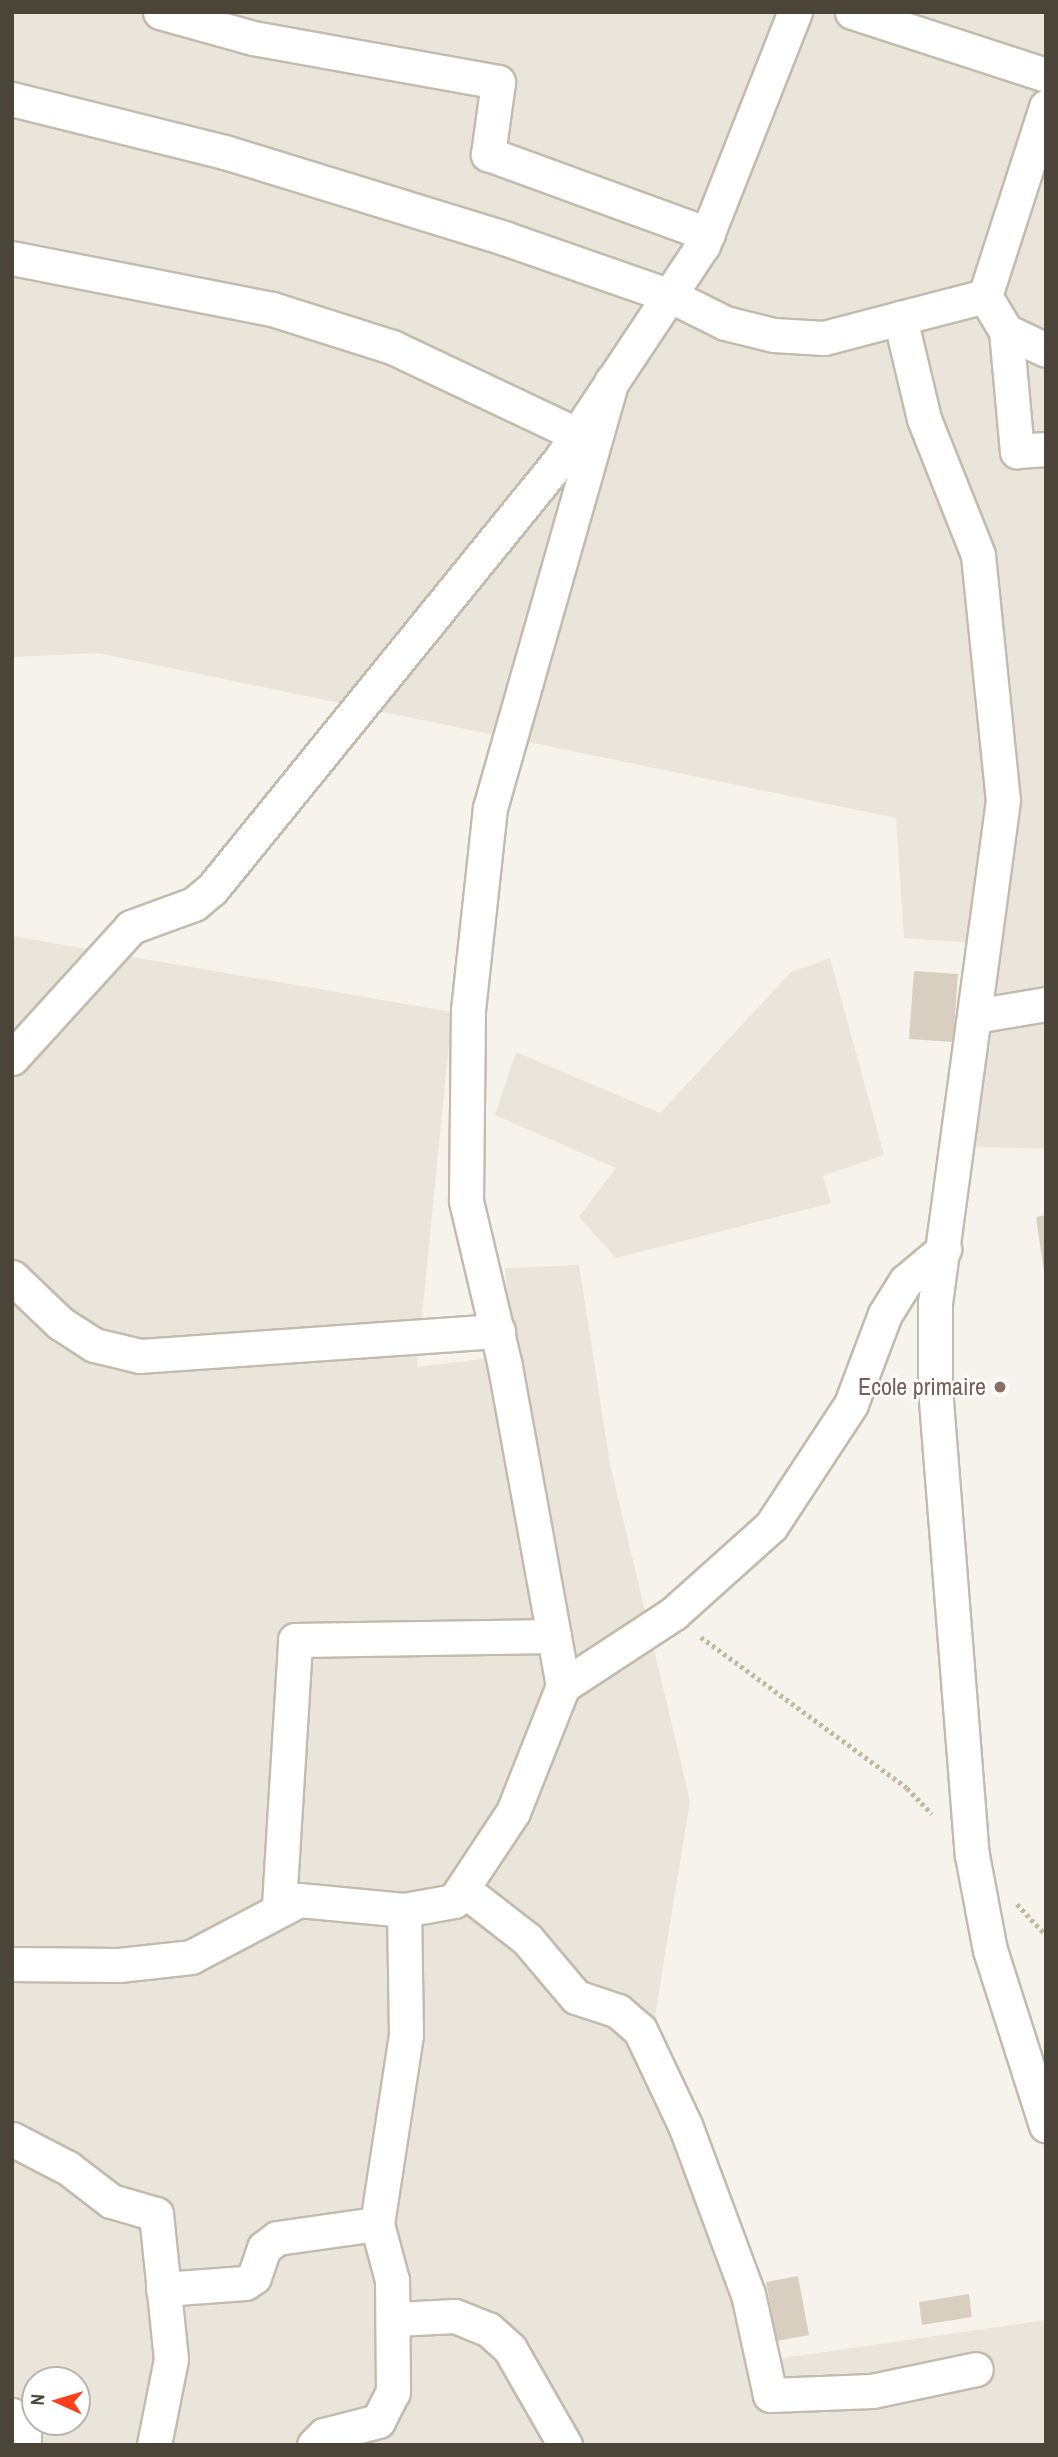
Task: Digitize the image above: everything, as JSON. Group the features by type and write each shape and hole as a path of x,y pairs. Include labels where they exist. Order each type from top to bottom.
{"street":[{"path":"160,12 253,38 498,82 488,154 708,234"},
{"path":"12,1058 131,927 194,904 212,890 578,435 671,296 708,234 795,12"},
{"path":"852,12 1046,75"},
{"path":"12,99 225,152 671,296 725,323 774,335 824,338 985,296"},
{"path":"985,296 1034,171 1046,107"},
{"path":"12,258 272,309 392,347 578,435"},
{"path":"985,296 1006,331 1017,451 1046,449"},
{"path":"900,318 924,419 978,555 992,668 1003,834 935,1303 935,1388 972,1855 990,1950 1046,2125"},
{"path":"1006,331 1046,351"},
{"path":"12,1964 119,1965 191,1957 213,1950 279,1905 315,1899 404,1910 448,1904 464,1890 513,1812 563,1686 498,1331 466,1201 468,1010 478,883 490,808 612,381"},
{"path":"975,1016 1046,1004"},
{"path":"563,1686 674,1613 771,1526 813,1471 851,1404 885,1314 906,1281 944,1249"},
{"path":"12,1277 60,1323 94,1345 140,1356 498,1331"},
{"path":"279,1905 295,1640 554,1636"},
{"path":"464,1890 527,1939 572,1994 618,2011 640,2030 685,2125 748,2294 773,2398 873,2391 976,2369"},
{"path":"314,2445 324,2435 371,2425 385,2412 393,2392 396,2319 388,2255 377,2224 406,2035 404,1910"},
{"path":"12,2139 68,2168 111,2201 154,2212 171,2359 154,2445"},
{"path":"163,2289 245,2283 273,2240 377,2224"},
{"path":"396,2319 455,2316 488,2329 510,2349 565,2445"},
{"path":"12,2415 24,2423 24,2445"}],"path":[{"path":"674,1613 738,1671 907,1788 972,1855"},
{"path":"1009,1895 1046,1935"}],"shaded area":[{"path":"12,12 1046,12 1046,1149 959,1146 1002,945 904,938 896,818 98,653 14,657"},
{"path":"12,936 452,1012 417,1367 513,1355 505,1268 579,1265 610,1464 690,1801 655,2016 769,2360 1046,2320 1046,2445 12,2445"},
{"path":"830,958 884,1155 823,1176 831,1203 616,1258 579,1217 616,1168 495,1115 516,1052 660,1113 791,972"}],"building":[{"path":"914,971 958,974 953,1042 909,1039"},
{"path":"1046,1215 1046,1272 1044,1272 1036,1217"},
{"path":"798,2276 809,2335 777,2341 766,2282"},
{"path":"969,2294 972,2317 922,2325 919,2302"}],"place":[{"name":"Ecole primaire","path":"1000,1387"}]}
